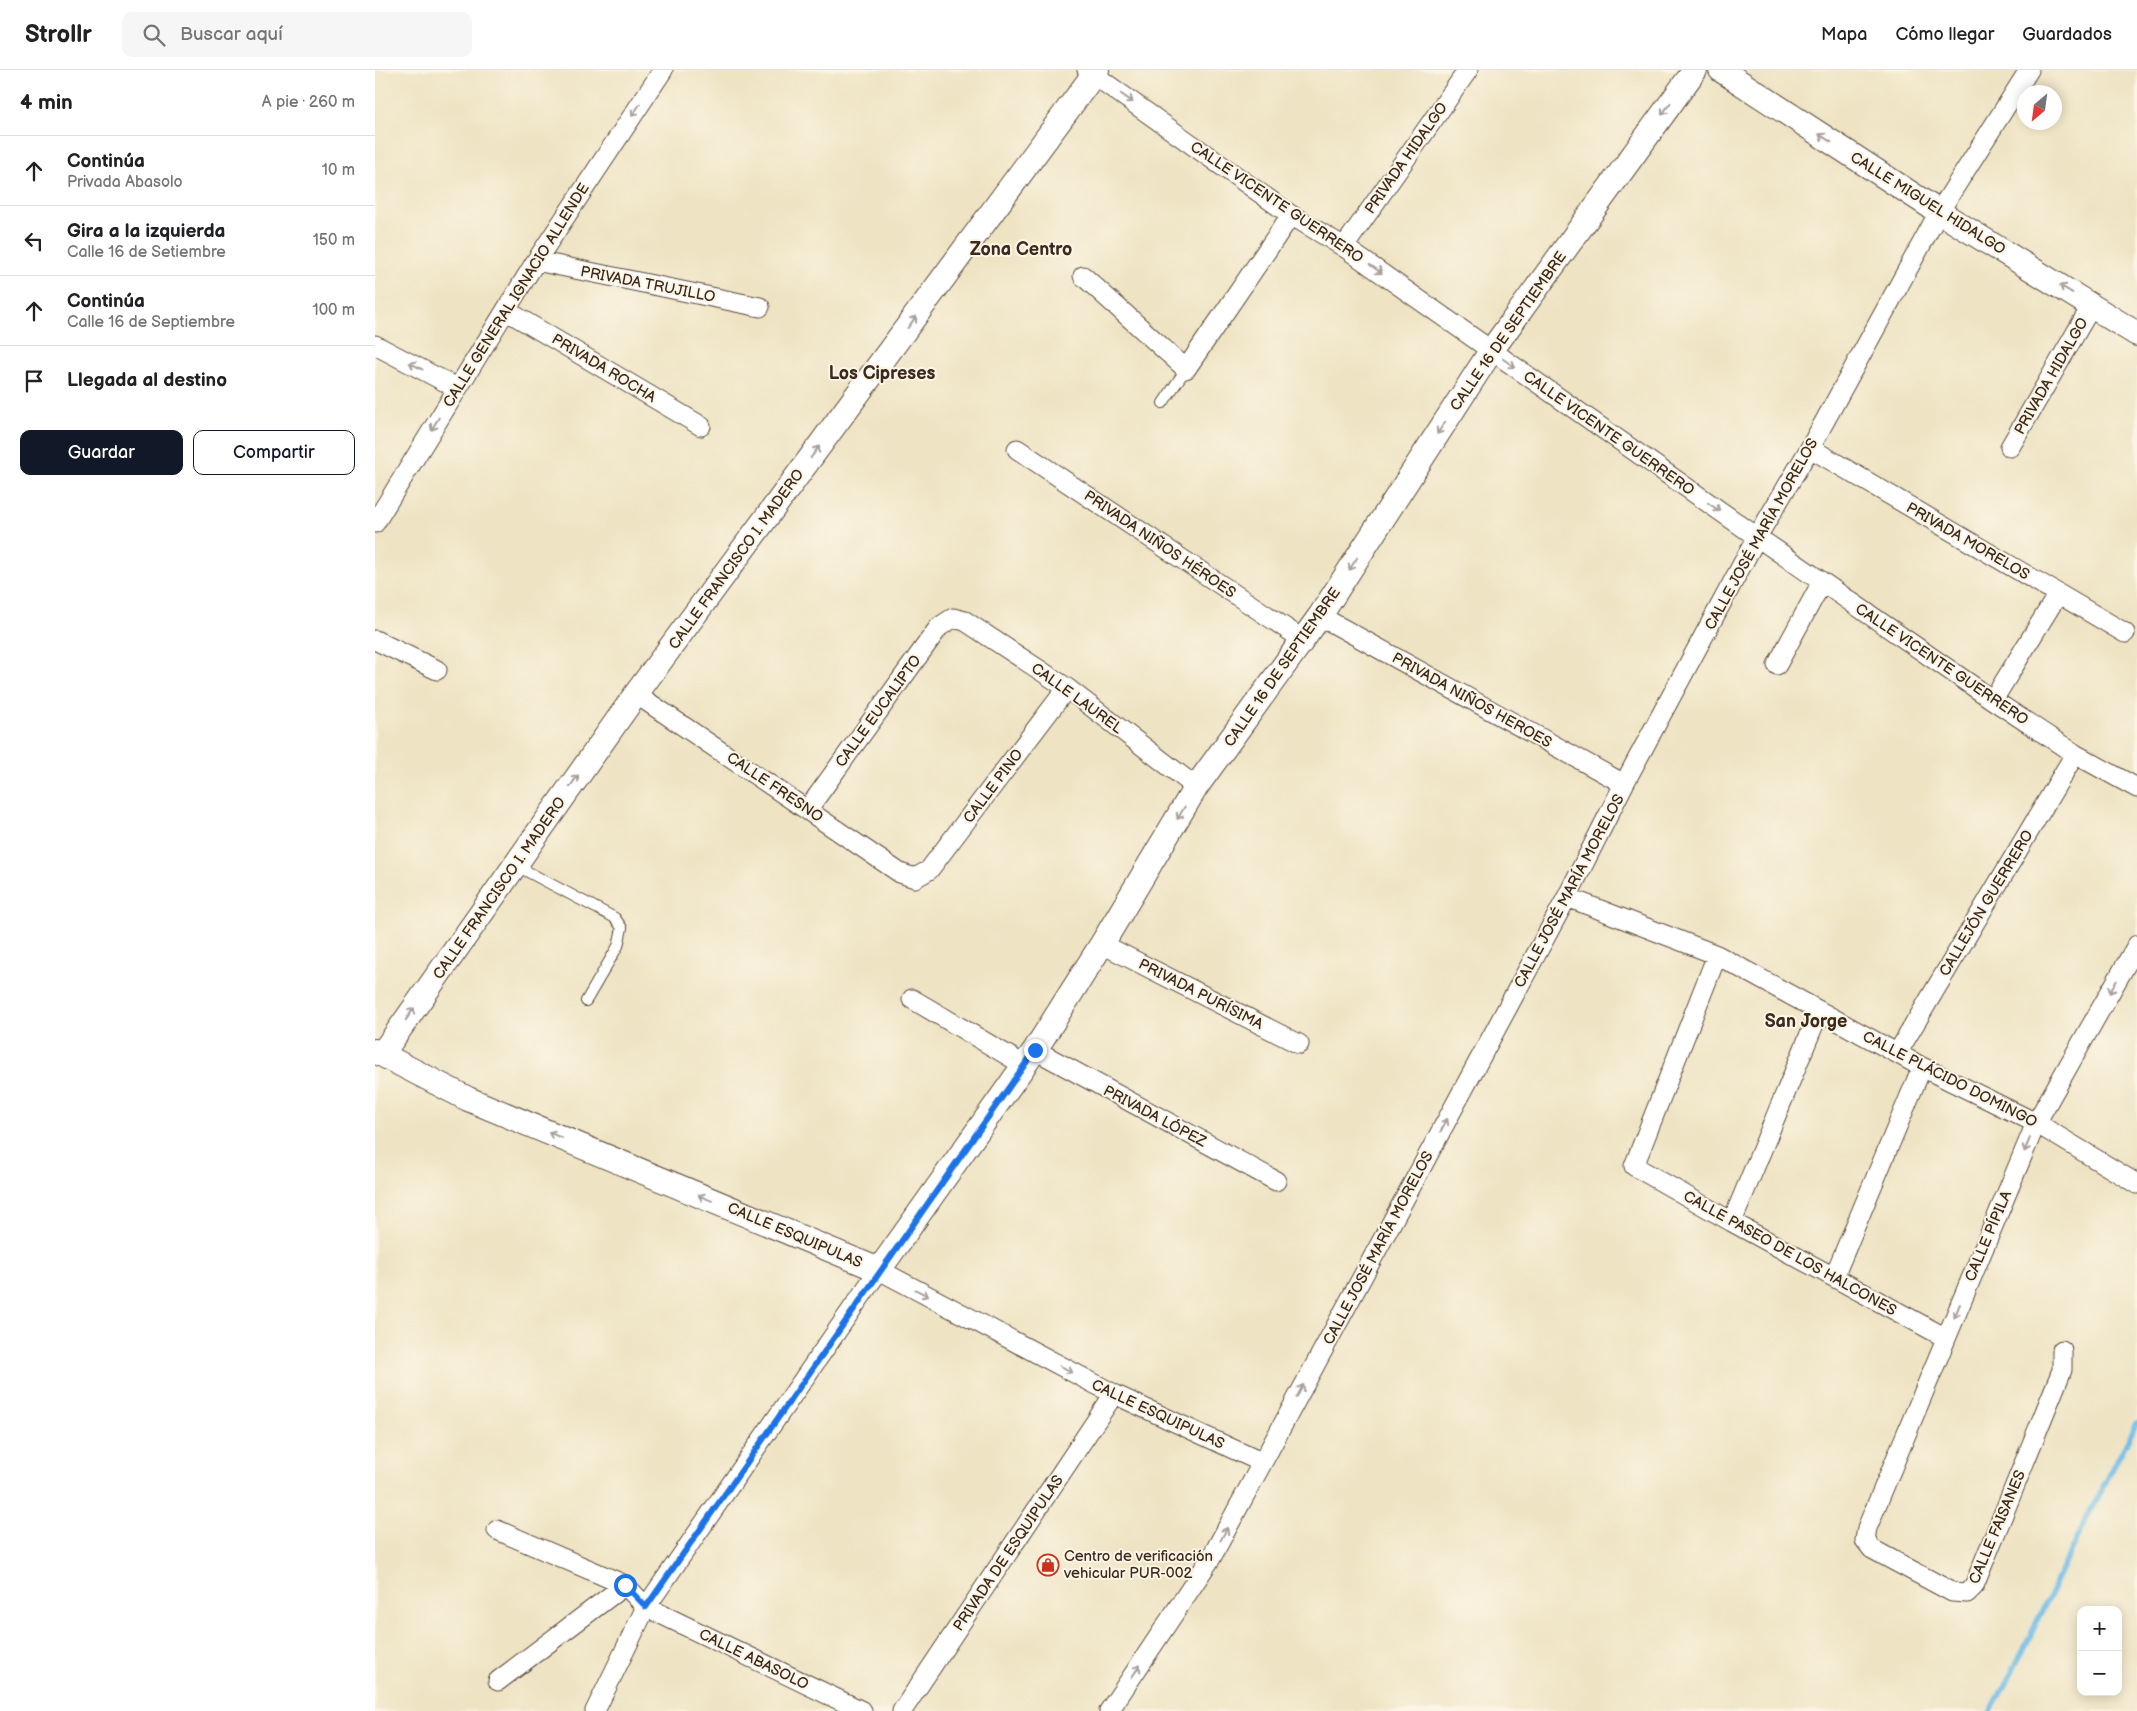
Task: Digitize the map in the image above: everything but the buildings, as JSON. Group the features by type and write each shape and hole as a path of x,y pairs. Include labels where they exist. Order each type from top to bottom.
{"street":[{"name":"CALLE GENERAL IGNACIO ALLENDE","path":"375,523 457,388 507,311 535,262 663,70"},
{"name":"PRIVADA HIDALGO","path":"1344,247 1468,70"},
{"name":"CALLE 16 DE SEPTIEMBRE","path":"879,1270 1029,1058 1102,944 1197,787 1320,616 1491,350 1695,70"},
{"name":"CALLE MIGUEL HIDALGO","path":"1721,70 1939,212 2137,334"},
{"name":"CALLE JOSÉ MARÍA MORELOS","path":"1109,1711 1211,1558 1567,897 1757,537 1810,448 1939,212 2029,70"},
{"name":"CALLE VICENTE GUERRERO","path":"1093,72 1291,215 1344,247 1993,700 2075,754 2137,788"},
{"name":"CALLE FRANCISCO I. MADERO","path":"379,1052 636,694 1093,72"},
{"path":"1083,276 1186,369 1291,215"},
{"name":"PRIVADA TRUJILLO","path":"535,262 760,307"},
{"name":"PRIVADA HIDALGO","path":"2011,447 2092,305"},
{"name":"PRIVADA ROCHA","path":"507,311 701,426"},
{"path":"375,344 457,388"},
{"name":"PRIVADA MORELOS","path":"1810,448 2125,634"},
{"name":"PRIVADA NIÑOS HÉROES","path":"1017,449 1303,640"},
{"path":"1777,665 1822,582"},
{"path":"1993,700 2058,594"},
{"name":"PRIVADA NIÑOS HEROES","path":"1320,616 1625,784"},
{"name":"CALLE LAUREL","path":"953,618 965,621 1067,688 1197,787"},
{"name":"CALLE EUCALIPTO","path":"808,809 939,626 953,618"},
{"path":"375,640 437,670"},
{"name":"CALLE PINO","path":"915,878 929,870 1067,688"},
{"name":"CALLE FRESNO","path":"636,694 900,873 915,878"},
{"name":"CALLEJÓN GUERRERO","path":"1898,1052 2075,754"},
{"name":"CALLE PLÁCIDO DOMINGO","path":"1567,897 1717,955 1819,1012 1898,1052 1922,1067 2036,1123 2137,1184"},
{"name":"PRIVADA PURÍSIMA","path":"1102,944 1299,1044"},
{"name":"CALLE PÍPILA","path":"1865,1540 1867,1528 2036,1123 2137,945"},
{"name":"CALLE PASEO DE LOS HALCONES","path":"1717,955 1634,1166 1732,1222 1946,1338"},
{"name":"PRIVADA LÓPEZ","path":"912,999 1276,1181"},
{"path":"1732,1222 1819,1012"},
{"name":"CALLE ESQUIPULAS","path":"379,1052 468,1099 879,1270 1115,1394 1261,1462"},
{"path":"1834,1277 1922,1067"},
{"path":"595,1711 646,1607 879,1270"},
{"name":"CALLE FAISANES","path":"1865,1540 1872,1549 1952,1592 1967,1593 1974,1586 2062,1370 2062,1350"},
{"name":"PRIVADA DE ESQUIPULAS","path":"902,1711 1115,1394"},
{"path":"497,1530 625,1585 646,1607"},
{"path":"498,1681 625,1585"},
{"name":"CALLE ABASOLO","path":"646,1607 862,1711"}],"lane":[{"path":"1163,403 1186,369"},
{"path":"515,865 615,918 622,928 618,946 586,1001"}],"waterway":[{"path":"1991,1711 2023,1651 2085,1521 2137,1423"}],"place":[{"name":"Centro de verificación vehicular PUR-002","path":"1048,1565"}],"district":[{"name":"Zona Centro","path":"1021,249"},
{"name":"Los Cipreses","path":"882,373"},
{"name":"San Jorge","path":"1806,1021"}],"route":[{"path":"625,1585 646,1607 879,1270 1035,1050"}]}
